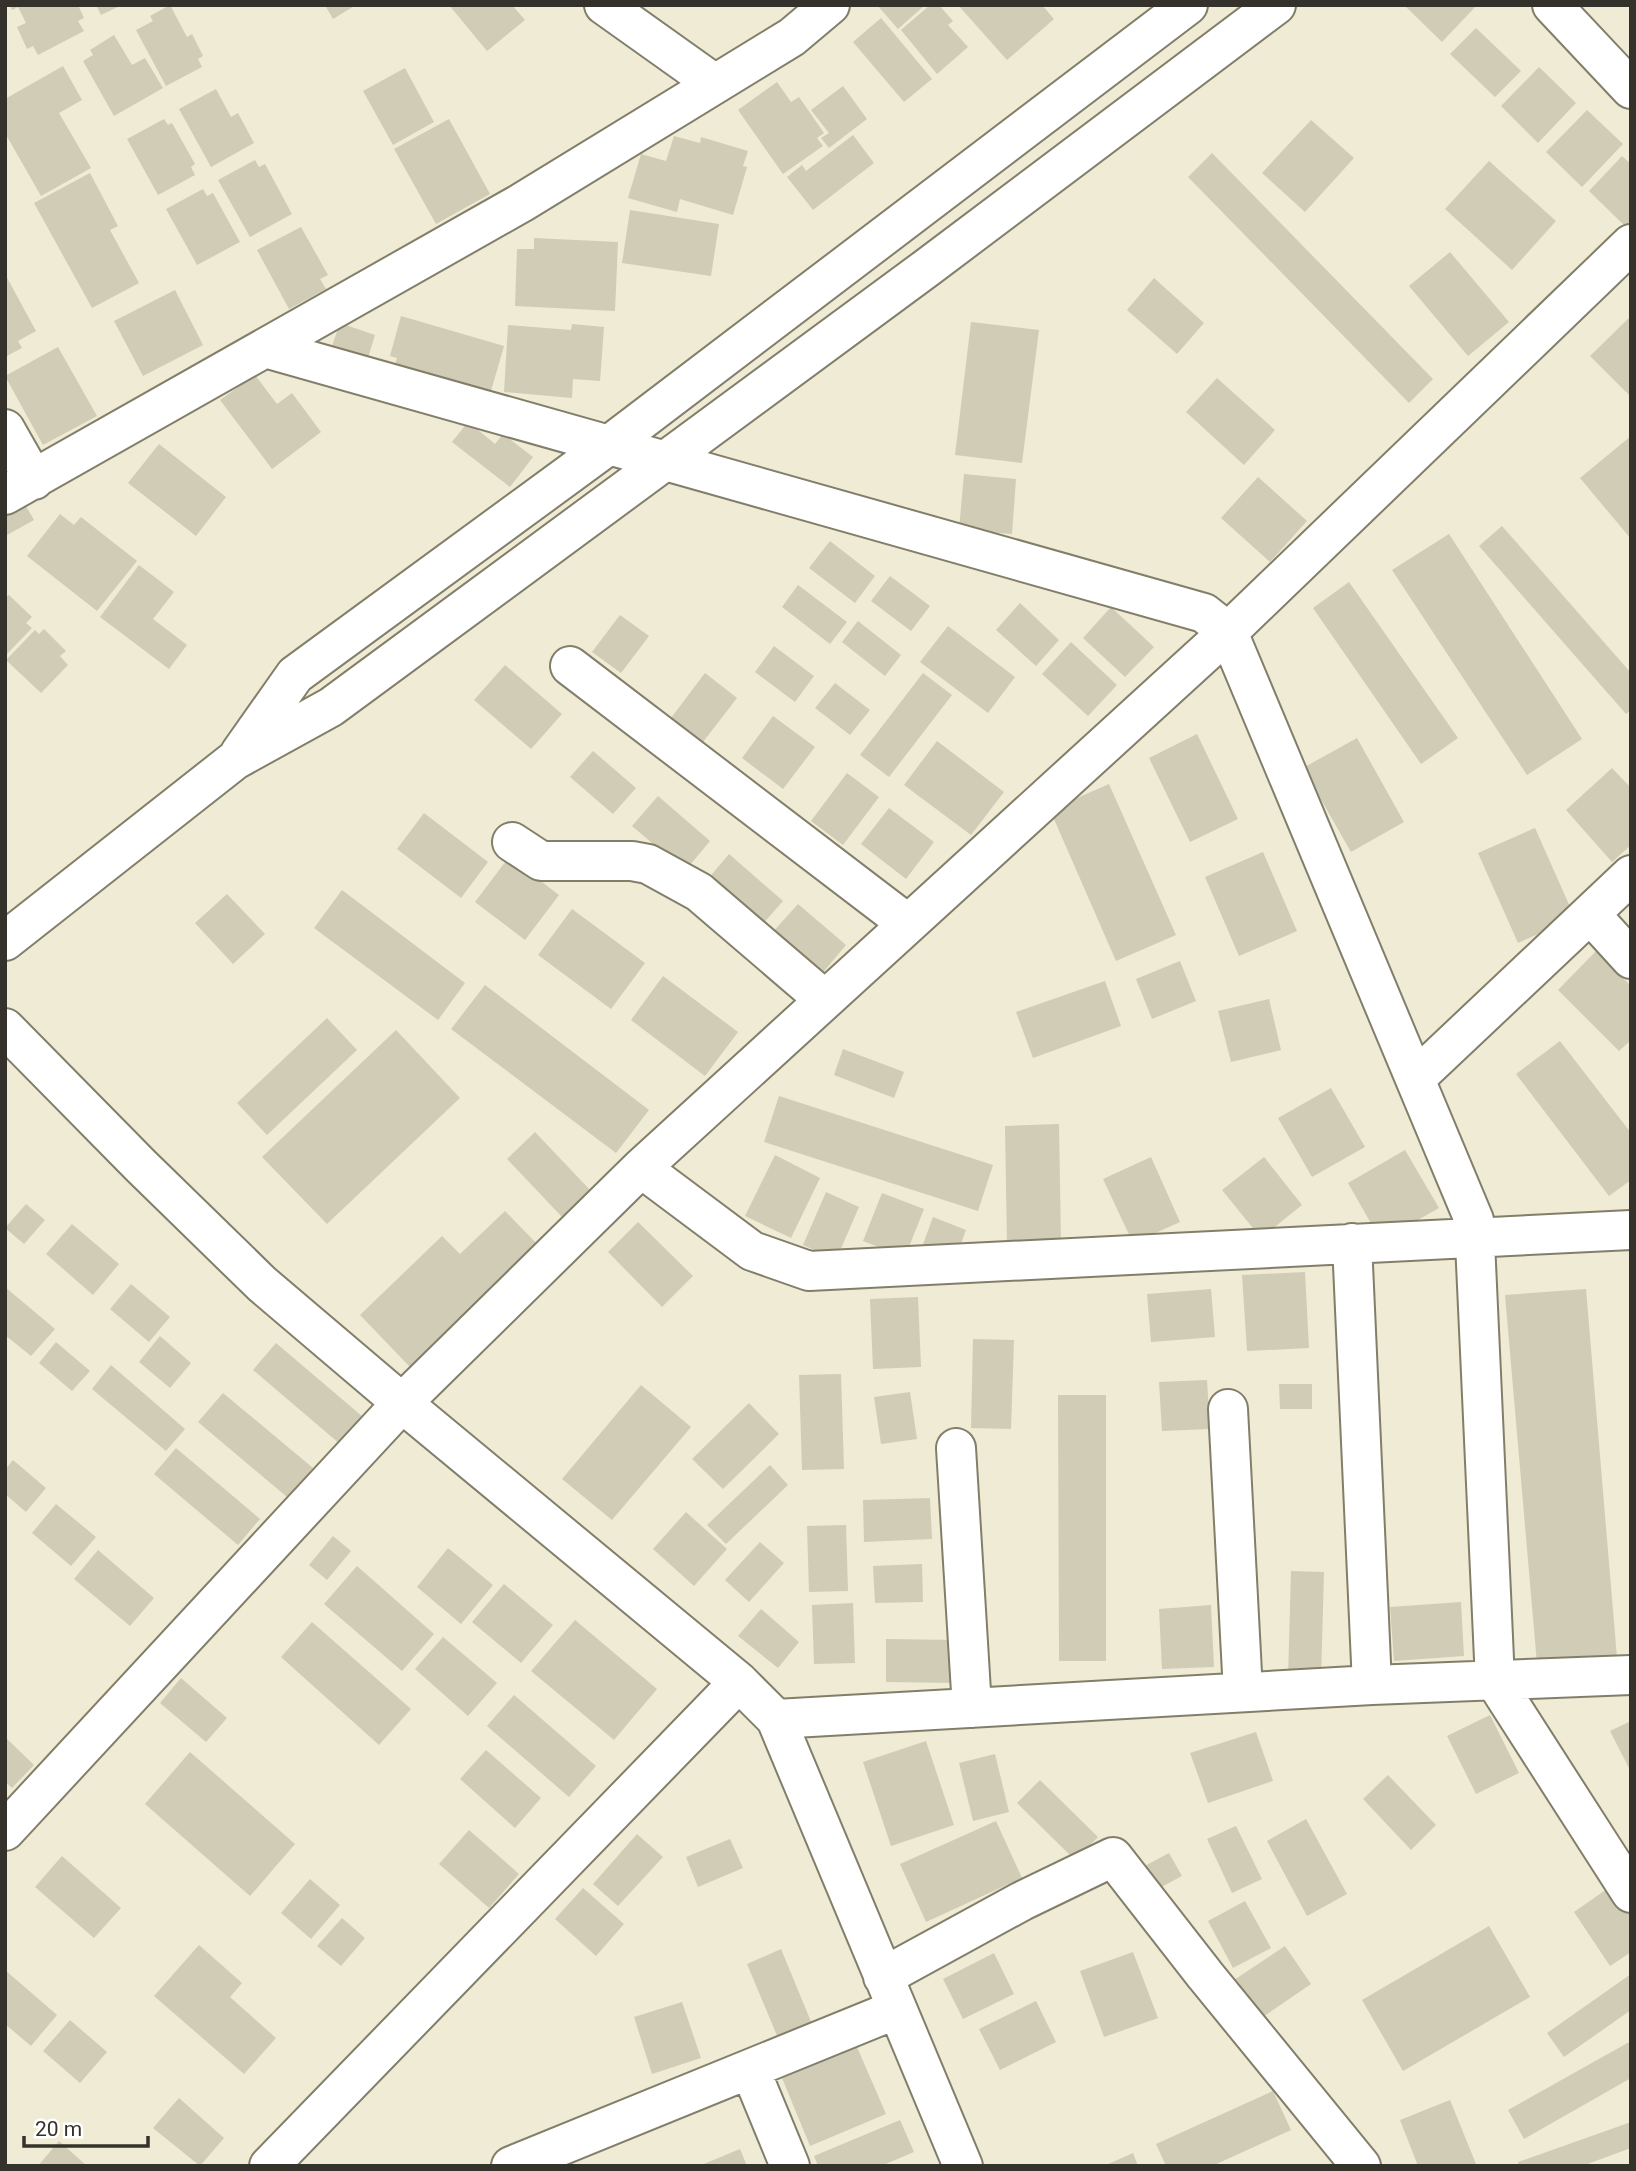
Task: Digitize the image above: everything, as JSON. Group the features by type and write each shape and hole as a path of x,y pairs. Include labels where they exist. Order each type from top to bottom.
{"street":[{"path":"604,5 715,83"},
{"path":"5,429 19,487 521,203 792,37 830,5"},
{"path":"235,760 295,675 609,445 1188,5"},
{"path":"5,941 235,760 331,708 667,461 1276,5"},
{"path":"1552,5 1631,89"},
{"path":"5,1831 402,1403 641,1168 1228,632 1631,244"},
{"path":"265,348 1204,613 1228,632 1474,1220 1494,1681 1631,1893"},
{"path":"570,666 908,924"},
{"path":"512,842 541,861 632,861 648,864 699,892 825,1000"},
{"path":"1416,1078 1631,875"},
{"path":"1590,914 1631,958"},
{"path":"5,1028 262,1284 739,1682 776,1720 963,2166"},
{"path":"641,1168 751,1251 808,1271 1631,1230"},
{"path":"1352,1243 1372,1685"},
{"path":"1228,1409 1243,1692"},
{"path":"956,1448 972,1708"},
{"path":"776,1720 1372,1685 1631,1675"},
{"path":"278,2164 739,1682"},
{"path":"511,2166 750,2069 890,1993 1022,1901 1113,1857 1205,1975 1361,2166"},
{"path":"750,2069 790,2166"}],"building":[{"path":"10,5 78,5 84,18 78,21 84,31 38,55 33,46 27,49 17,27 26,23 18,7 12,10"},
{"path":"96,5 122,5 101,15"},
{"path":"170,5 187,37 192,34 203,56 198,59 202,67 166,86 136,30 153,21 150,16"},
{"path":"325,5 356,5 333,19"},
{"path":"449,5 512,5 525,20 487,51"},
{"path":"877,5 925,5 898,29"},
{"path":"930,5 939,5 953,21 948,25 968,47 937,74 901,30"},
{"path":"958,5 1042,5 1054,19 1007,60"},
{"path":"1404,5 1477,5 1442,42"},
{"path":"881,18 932,79 904,102 853,42"},
{"path":"1476,28 1521,71 1495,97 1450,54"},
{"path":"114,35 132,65 145,58 163,88 114,116 83,61 93,55 90,50"},
{"path":"63,66 82,100 59,113 91,168 41,196 5,133 5,99"},
{"path":"1539,67 1576,103 1538,143 1501,106"},
{"path":"405,68 434,122 393,145 363,91"},
{"path":"777,82 791,102 799,97 824,133 817,138 823,146 783,174 738,110"},
{"path":"843,86 867,119 829,148 821,138 829,133 811,110"},
{"path":"216,89 231,117 238,113 254,143 211,167 179,109"},
{"path":"1587,110 1623,144 1582,187 1546,152"},
{"path":"164,119 168,125 172,123 195,164 191,167 195,175 158,195 127,139"},
{"path":"449,119 490,194 436,224 394,149"},
{"path":"1311,120 1354,158 1305,212 1262,173"},
{"path":"853,135 874,163 813,210 787,177 802,165 806,171"},
{"path":"674,136 700,143 701,137 748,151 743,166 747,167 733,215 680,199 677,212 628,198 641,154 666,161"},
{"path":"1212,153 1433,379 1409,403 1188,177"},
{"path":"1622,156 1631,164 1631,223 1627,228 1589,191"},
{"path":"255,160 259,167 265,164 292,214 250,237 218,180"},
{"path":"1489,161 1556,221 1512,270 1445,209"},
{"path":"90,173 118,226 110,230 139,283 92,308 34,203"},
{"path":"203,189 207,196 213,193 240,242 197,265 166,209"},
{"path":"630,210 719,224 711,276 622,263"},
{"path":"301,227 328,275 320,279 326,289 289,309 257,250"},
{"path":"534,238 618,242 615,311 515,306 517,249 534,249"},
{"path":"1450,252 1509,322 1468,356 1409,286"},
{"path":"5,274 36,331 18,341 22,348 5,357"},
{"path":"1154,278 1204,323 1177,354 1127,310"},
{"path":"175,290 203,345 143,376 114,321"},
{"path":"401,316 504,346 489,398 393,371 397,358 390,356"},
{"path":"1631,316 1631,397 1590,356"},
{"path":"971,322 1039,330 1022,463 955,455"},
{"path":"340,323 375,335 367,361 331,349"},
{"path":"572,324 604,327 600,381 573,379 572,398 504,392 508,325 571,330"},
{"path":"58,347 97,416 43,445 5,376"},
{"path":"255,375 277,404 292,393 321,432 272,469 220,400"},
{"path":"1217,378 1275,430 1244,465 1186,412"},
{"path":"468,422 495,444 503,434 533,457 510,487 452,442"},
{"path":"1631,436 1631,539 1580,478"},
{"path":"159,444 226,497 196,536 128,483"},
{"path":"964,474 1016,479 1012,534 959,530"},
{"path":"1258,477 1307,521 1270,562 1221,518"},
{"path":"23,501 34,520 7,535 5,510"},
{"path":"60,514 74,525 81,517 137,561 97,611 27,556"},
{"path":"1502,526 1631,673 1631,710 1626,714 1479,546"},
{"path":"1449,534 1582,739 1527,775 1392,570"},
{"path":"830,541 875,576 855,603 809,568"},
{"path":"139,565 174,592 153,619 187,645 169,669 100,617"},
{"path":"890,576 930,606 911,631 871,601"},
{"path":"1349,582 1458,738 1421,764 1313,608"},
{"path":"798,585 847,622 830,644 782,607"},
{"path":"9,595 32,617 26,623 32,628 5,656 5,598"},
{"path":"1020,603 1059,640 1036,666 996,630"},
{"path":"1111,607 1154,647 1125,677 1083,638"},
{"path":"620,615 649,636 621,673 592,652"},
{"path":"858,621 901,655 885,676 842,642"},
{"path":"948,626 1015,677 988,713 920,662"},
{"path":"44,629 66,651 60,656 68,665 41,693 6,660 35,630 39,634"},
{"path":"1071,642 1117,685 1088,716 1042,674"},
{"path":"774,646 814,676 795,702 755,672"},
{"path":"505,665 562,714 531,749 474,700"},
{"path":"705,673 737,698 703,742 671,718"},
{"path":"923,673 952,695 889,777 860,755"},
{"path":"835,683 870,710 850,735 815,708"},
{"path":"773,716 815,747 783,789 742,758"},
{"path":"1197,734 1238,819 1190,842 1149,758"},
{"path":"1357,738 1404,822 1351,852 1303,768"},
{"path":"937,741 1004,792 971,835 904,785"},
{"path":"593,751 636,788 613,814 570,777"},
{"path":"1612,768 1631,788 1631,845 1612,862 1566,810"},
{"path":"847,773 879,797 843,845 811,821"},
{"path":"1109,784 1176,935 1116,961 1050,810"},
{"path":"658,796 710,841 685,871 632,826"},
{"path":"889,808 934,842 906,879 861,844"},
{"path":"424,813 488,862 461,898 397,849"},
{"path":"1535,828 1575,918 1518,943 1478,853"},
{"path":"1263,852 1297,931 1239,956 1205,877"},
{"path":"729,854 783,901 761,926 707,880"},
{"path":"509,857 559,895 525,940 475,902"},
{"path":"342,890 465,983 438,1020 314,928"},
{"path":"227,894 265,934 233,964 195,923"},
{"path":"798,904 846,945 820,976 771,934"},
{"path":"572,909 645,963 611,1009 538,955"},
{"path":"1596,951 1631,986 1631,1040 1619,1051 1558,990"},
{"path":"1180,961 1196,1001 1152,1019 1136,979"},
{"path":"663,976 738,1032 705,1076 631,1020"},
{"path":"1105,981 1121,1026 1033,1058 1016,1012"},
{"path":"485,985 649,1110 616,1153 451,1029"},
{"path":"1269,999 1281,1050 1231,1062 1218,1011"},
{"path":"327,1018 357,1050 267,1135 237,1103"},
{"path":"396,1030 460,1098 327,1224 262,1157"},
{"path":"1560,1041 1631,1133 1631,1180 1609,1196 1516,1074"},
{"path":"843,1049 904,1072 894,1098 834,1075"},
{"path":"1331,1088 1365,1147 1312,1177 1278,1118"},
{"path":"779,1096 993,1165 978,1211 764,1142"},
{"path":"1059,1124 1061,1244 1007,1244 1005,1126"},
{"path":"535,1132 591,1191 563,1218 507,1159"},
{"path":"1405,1150 1439,1208 1381,1241 1348,1183"},
{"path":"775,1155 820,1178 791,1238 745,1216"},
{"path":"1151,1157 1180,1222 1133,1243 1103,1179"},
{"path":"1264,1157 1302,1205 1261,1238 1222,1190"},
{"path":"826,1192 859,1207 836,1260 803,1245"},
{"path":"882,1193 924,1209 905,1257 863,1241"},
{"path":"26,1204 45,1220 24,1244 5,1228"},
{"path":"505,1211 538,1245 410,1367 360,1315 442,1236 460,1254"},
{"path":"933,1217 966,1230 955,1260 922,1247"},
{"path":"638,1222 693,1276 662,1307 608,1252"},
{"path":"72,1224 119,1264 93,1295 46,1254"},
{"path":"1305,1272 1309,1348 1247,1351 1242,1275"},
{"path":"131,1284 170,1317 149,1342 110,1309"},
{"path":"5,1287 55,1329 31,1356 5,1335"},
{"path":"1211,1289 1215,1337 1151,1342 1147,1294"},
{"path":"1586,1289 1617,1658 1537,1664 1505,1295"},
{"path":"918,1297 921,1367 873,1369 870,1299"},
{"path":"160,1336 191,1363 170,1388 139,1362"},
{"path":"973,1339 1014,1340 1011,1429 971,1428"},
{"path":"56,1342 90,1371 72,1391 39,1363"},
{"path":"276,1343 363,1417 340,1444 253,1370"},
{"path":"111,1365 185,1429 166,1451 92,1389"},
{"path":"841,1374 844,1469 802,1470 799,1375"},
{"path":"1207,1380 1210,1429 1162,1431 1159,1382"},
{"path":"1279,1384 1312,1384 1312,1409 1280,1409"},
{"path":"641,1385 691,1427 612,1520 562,1479"},
{"path":"910,1392 917,1439 881,1444 874,1397"},
{"path":"223,1393 313,1468 287,1497 198,1422"},
{"path":"1058,1395 1106,1395 1106,1661 1059,1661"},
{"path":"749,1403 779,1434 723,1489 692,1459"},
{"path":"176,1448 260,1519 238,1545 154,1474"},
{"path":"13,1460 46,1488 26,1512 5,1494 5,1470"},
{"path":"770,1465 788,1485 726,1544 707,1525"},
{"path":"930,1498 932,1539 864,1542 863,1500"},
{"path":"56,1504 96,1537 71,1566 32,1533"},
{"path":"686,1512 727,1549 694,1586 653,1549"},
{"path":"846,1525 848,1591 809,1592 807,1526"},
{"path":"333,1536 351,1551 327,1580 309,1565"},
{"path":"760,1542 784,1563 749,1602 725,1580"},
{"path":"448,1548 493,1585 461,1624 417,1587"},
{"path":"98,1550 154,1598 130,1626 74,1579"},
{"path":"922,1564 923,1602 875,1603 873,1566"},
{"path":"357,1566 434,1634 402,1671 324,1604"},
{"path":"1291,1571 1324,1572 1321,1679 1288,1678"},
{"path":"504,1584 553,1625 521,1663 472,1622"},
{"path":"1461,1602 1464,1656 1394,1661 1390,1607"},
{"path":"853,1603 855,1663 814,1664 812,1605"},
{"path":"1211,1605 1214,1667 1162,1669 1159,1609"},
{"path":"761,1609 799,1642 778,1668 738,1636"},
{"path":"575,1620 657,1689 614,1740 531,1671"},
{"path":"312,1622 411,1709 379,1745 281,1657"},
{"path":"443,1637 497,1683 468,1716 415,1669"},
{"path":"886,1639 957,1640 957,1683 886,1682"},
{"path":"181,1678 227,1718 206,1742 160,1703"},
{"path":"514,1695 596,1766 569,1797 487,1726"},
{"path":"1490,1715 1519,1773 1476,1794 1447,1736"},
{"path":"1631,1721 1631,1772 1610,1731"},
{"path":"1256,1732 1273,1781 1208,1803 1190,1753"},
{"path":"5,1737 34,1765 12,1788 5,1782"},
{"path":"926,1741 954,1825 891,1846 863,1762"},
{"path":"486,1750 541,1798 515,1828 460,1779"},
{"path":"190,1752 295,1844 250,1896 145,1804"},
{"path":"995,1754 1009,1812 973,1821 959,1763"},
{"path":"1388,1775 1436,1825 1411,1850 1363,1799"},
{"path":"1040,1780 1098,1837 1075,1860 1017,1803"},
{"path":"1306,1819 1347,1894 1307,1916 1267,1841"},
{"path":"996,1821 1022,1878 926,1922 900,1864"},
{"path":"1236,1826 1262,1879 1232,1893 1207,1839"},
{"path":"469,1830 519,1874 489,1908 439,1864"},
{"path":"637,1834 663,1857 618,1906 593,1884"},
{"path":"730,1839 743,1868 698,1887 686,1857"},
{"path":"1169,1853 1182,1876 1152,1892 1139,1869"},
{"path":"62,1856 121,1908 94,1938 35,1887"},
{"path":"310,1879 340,1905 311,1939 281,1913"},
{"path":"1614,1884 1631,1909 1631,1952 1610,1966 1574,1912"},
{"path":"583,1888 624,1924 596,1956 555,1919"},
{"path":"1245,1901 1271,1948 1233,1968 1208,1921"},
{"path":"342,1918 365,1938 341,1966 317,1946"},
{"path":"1489,1926 1530,1997 1403,2071 1362,2000"},
{"path":"199,1945 242,1983 230,1997 276,2038 244,2074 154,1996"},
{"path":"1285,1946 1311,1984 1257,2021 1231,1982"},
{"path":"781,1949 812,2024 778,2038 747,1964"},
{"path":"1133,1952 1158,2018 1104,2037 1080,1971"},
{"path":"994,1953 1014,1994 963,2019 943,1979"},
{"path":"5,1970 57,2015 31,2046 5,2024"},
{"path":"1631,1974 1631,2010 1564,2057 1547,2033"},
{"path":"1036,2001 1056,2042 1000,2070 979,2029"},
{"path":"682,2002 701,2058 652,2074 634,2017"},
{"path":"70,2020 107,2052 80,2083 43,2051"},
{"path":"1631,2041 1631,2078 1524,2139 1508,2110"},
{"path":"857,2047 886,2114 810,2146 782,2078"},
{"path":"1273,2091 1291,2130 1212,2166 1166,2166 1156,2144"},
{"path":"179,2098 224,2138 200,2166 153,2128"},
{"path":"1450,2100 1476,2164 1418,2166 1400,2120"},
{"path":"900,2120 914,2152 881,2166 818,2166 814,2156"},
{"path":"1631,2122 1631,2148 1582,2166 1519,2166 1518,2162"},
{"path":"59,2141 87,2166 38,2166"},
{"path":"740,2149 747,2166 699,2166"},
{"path":"1133,2153 1138,2166 1104,2166"}]}
